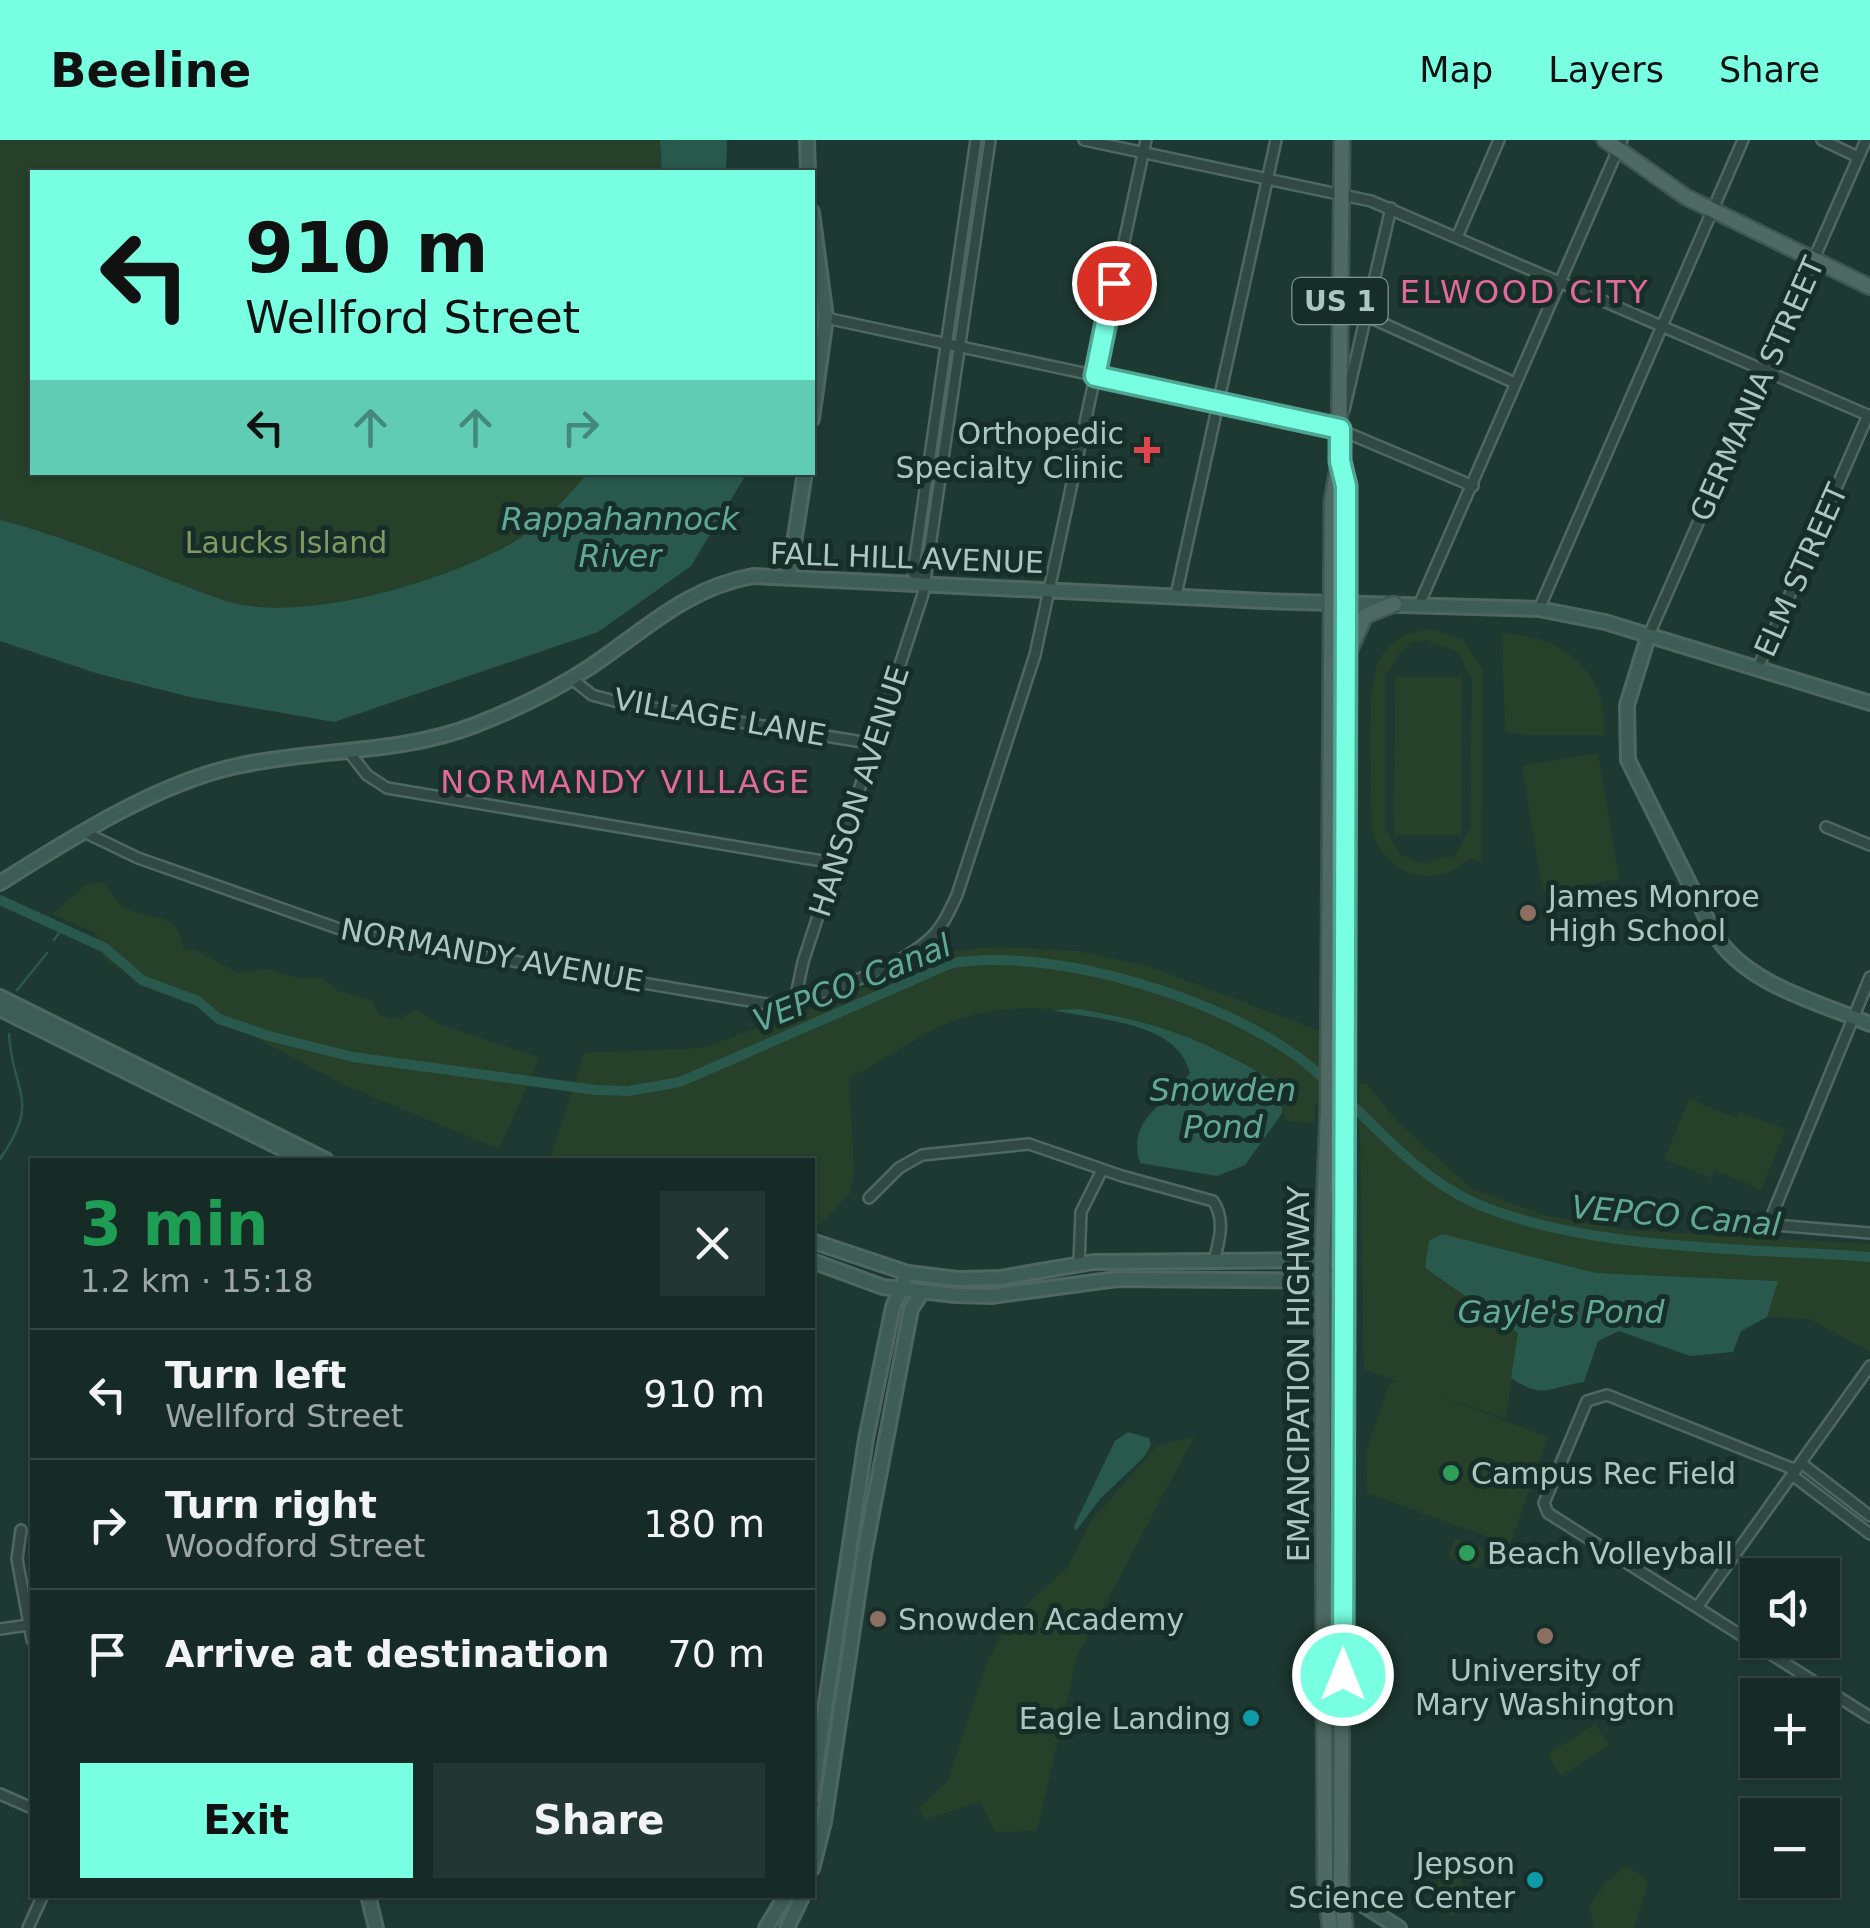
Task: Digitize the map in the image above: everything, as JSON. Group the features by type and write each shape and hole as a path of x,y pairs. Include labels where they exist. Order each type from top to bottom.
{"main road":[{"name":"EMANCIPATION HIGHWAY","path":"1342,140 1340,461 1332,501 1346,668 1346,1127 1330,1885 1345,1928"},
{"path":"1615,143 1713,212 1870,287"},
{"name":"EMANCIPATION HIGHWAY","path":"1330,1928 1322,1261 1339,602"},
{"path":"1346,668 1361,620 1394,604"}],"street":[{"path":"807,140 808,170"},
{"name":"HANSON AVENUE","path":"921,582 913,573 976,140"},
{"name":"HANSON AVENUE","path":"795,1000 834,863 923,594 921,582 990,140"},
{"path":"1084,140 1341,193 1391,208 1869,416"},
{"path":"795,1000 912,953 940,928 962,881 1035,654 1146,140"},
{"path":"1176,594 1276,140"},
{"path":"1458,235 1498,140"},
{"path":"1540,609 1744,140"},
{"path":"1822,140 1858,157"},
{"name":"GERMANIA STREET","path":"1648,637 1866,140"},
{"path":"1419,605 1615,143"},
{"path":"1340,429 1391,208"},
{"path":"815,235 826,318 815,398"},
{"path":"1340,304 1515,383"},
{"path":"826,318 1340,429 1472,486"},
{"name":"ELM STREET","path":"1757,670 1869,416"},
{"path":"789,576 805,475"},
{"name":"FALL HILL AVENUE","path":"5,880 84,832 176,787 232,766 443,736 571,678 692,595 740,578 789,576 1540,609 1586,617 1757,670 1869,699"},
{"path":"1648,637 1626,705 1628,760 1714,933 1730,955 1756,975 1870,1024"},
{"name":"VILLAGE LANE","path":"571,678 592,695 622,703 875,744"},
{"path":"349,752 367,775 387,788 834,863"},
{"path":"1826,827 1870,845"},
{"name":"NORMANDY AVENUE","path":"84,832 138,858 354,934 766,1004 795,1000"},
{"path":"1870,976 1792,1164 1772,1223 1870,1232"},
{"path":"0,998 322,1158"},
{"path":"0,1009 301,1158"},
{"path":"869,1198 912,1159 940,1151 1029,1144 1102,1170 1214,1201 1220,1211 1220,1236 1214,1261"},
{"path":"1079,1263 1077,1226 1102,1170"},
{"path":"815,1242 908,1272 1000,1278 1079,1263 1344,1260"},
{"path":"815,1263 900,1290 991,1296 1117,1279 1344,1282"},
{"path":"815,1775 866,1439 900,1290 908,1272"},
{"path":"815,1857 824,1822 884,1442 910,1309 922,1292"},
{"path":"1698,1606 1870,1366"},
{"path":"1870,1516 1796,1470 1606,1394 1587,1402 1545,1509 1870,1716"},
{"path":"1796,1470 1870,1534"},
{"path":"22,1530 18,1558 30,1632"},
{"path":"0,1629 28,1625"},
{"path":"0,1794 30,1807"},
{"path":"1330,1885 1398,1928"},
{"path":"28,1928 42,1898"},
{"path":"369,1898 376,1928"},
{"path":"766,1928 784,1898"},
{"path":"787,1928 802,1898"}],"green space":[{"name":"Laucks Island","path":"0,140 660,140 662,170 30,170 30,475 587,475 527,533 475,562 366,597 289,607 223,600 0,520"},
{"path":"1432,629 1463,640 1483,669 1482,863 1469,858 1456,868 1426,876 1412,874 1387,858 1372,829 1371,715 1380,658 1396,641","holes":["1427,640 1458,652 1472,680 1470,829 1455,855 1425,864 1400,855 1385,827 1385,677 1400,652 1412,642"]},
{"path":"1502,634 1544,641 1577,661 1598,693 1604,735 1527,735 1505,731"},
{"path":"1395,677 1462,677 1462,835 1394,835"},
{"path":"1598,753 1619,879 1543,892 1522,766"},
{"path":"103,882 124,907 170,922 181,937 184,950 196,950 238,973 269,969 298,978 322,978 338,991 372,1000 379,1015 399,1019 417,1010 441,1025 540,1058 499,1149 344,1085 193,1004 152,990 104,958 96,933 52,914 84,886"},
{"path":"994,947 1079,951 1151,967 1319,1031 1320,1100 1315,1105 1314,1123 1286,1121 1276,1081 1207,1048 1089,1013 1010,1009 956,1020 849,1078 854,1171 850,1193 819,1226 815,1225 815,1158 551,1158 584,1053 702,1048 827,1003 902,972 934,953"},
{"path":"1359,1084 1367,1084 1400,1124 1472,1189 1547,1216 1628,1230 1870,1244 1870,1352 1809,1319 1767,1317 1777,1281 1596,1273 1442,1235 1425,1268 1519,1333 1506,1418 1438,1396 1548,1437 1510,1545 1367,1493 1366,1452 1389,1385 1397,1381 1364,1369"},
{"path":"1689,1099 1736,1118 1740,1112 1786,1130 1761,1190 1715,1170 1711,1178 1664,1159"},
{"path":"1194,1437 1077,1657 1037,1831 995,1832 980,1802 925,1819 918,1809 947,1782 989,1658 1010,1621 1069,1565 1090,1522 1157,1446"},
{"name":"Beach Volleyball","path":"1455,1538 1486,1549 1479,1569 1448,1558"},
{"path":"1595,1724 1609,1745 1561,1776 1548,1754"},
{"path":"1449,1863 1458,1870 1462,1887 1462,1906 1453,1917 1426,1904"},
{"path":"1626,1866 1646,1878 1634,1928 1595,1928 1589,1906 1606,1882"}],"water":[{"path":"660,140 727,140 726,170 662,170"},
{"name":"Rappahannock River","path":"586,475 746,475 691,566 598,632 334,722 190,697 99,674 0,641 0,520 223,600 288,607 365,597 441,575 503,548 560,504"},
{"name":"Snowden Pond","path":"1079,1009 1159,1027 1226,1055 1276,1082 1283,1112 1245,1165 1217,1176 1140,1163 1137,1148 1144,1123 1190,1073 1182,1055 1152,1032 1052,1010"},
{"name":"Gayle's Pond","path":"1442,1234 1596,1273 1778,1281 1767,1317 1741,1331 1733,1352 1690,1356 1619,1331 1598,1341 1584,1382 1532,1389 1511,1378 1518,1333 1425,1268 1429,1241"},
{"path":"1128,1432 1149,1438 1151,1445 1076,1531 1074,1526 1115,1441"}],"waterway":[{"name":"VEPCO Canal","path":"0,900 105,948 142,980 198,1001 219,1019 269,1036 353,1057 596,1090 628,1091 680,1082 952,963 994,960 1088,971 1186,999 1272,1040 1327,1081 1407,1158 1451,1191 1475,1203 1519,1219 1616,1239 1870,1257"},
{"path":"54,940 62,929"},
{"path":"17,990 47,953"},
{"path":"0,1159 13,1139 22,1109 9,1034"}],"place":[{"name":"Orthopedic Specialty Clinic","path":"1147,450"},
{"name":"James Monroe High School","path":"1528,913"},
{"name":"Campus Rec Field","path":"1451,1473"},
{"name":"Beach Volleyball","path":"1467,1553"},
{"name":"Snowden Academy","path":"878,1619"},
{"name":"University of Mary Washington","path":"1545,1636"},
{"name":"Eagle Landing","path":"1251,1718"},
{"name":"Jepson Science Center","path":"1535,1880"}],"district":[{"name":"ELWOOD CITY","path":"1525,292"},
{"name":"NORMANDY VILLAGE","path":"626,782"}],"route":[{"path":"1114,283 1095,376 1340,429 1340,461 1346,486 1343,1675"}]}
